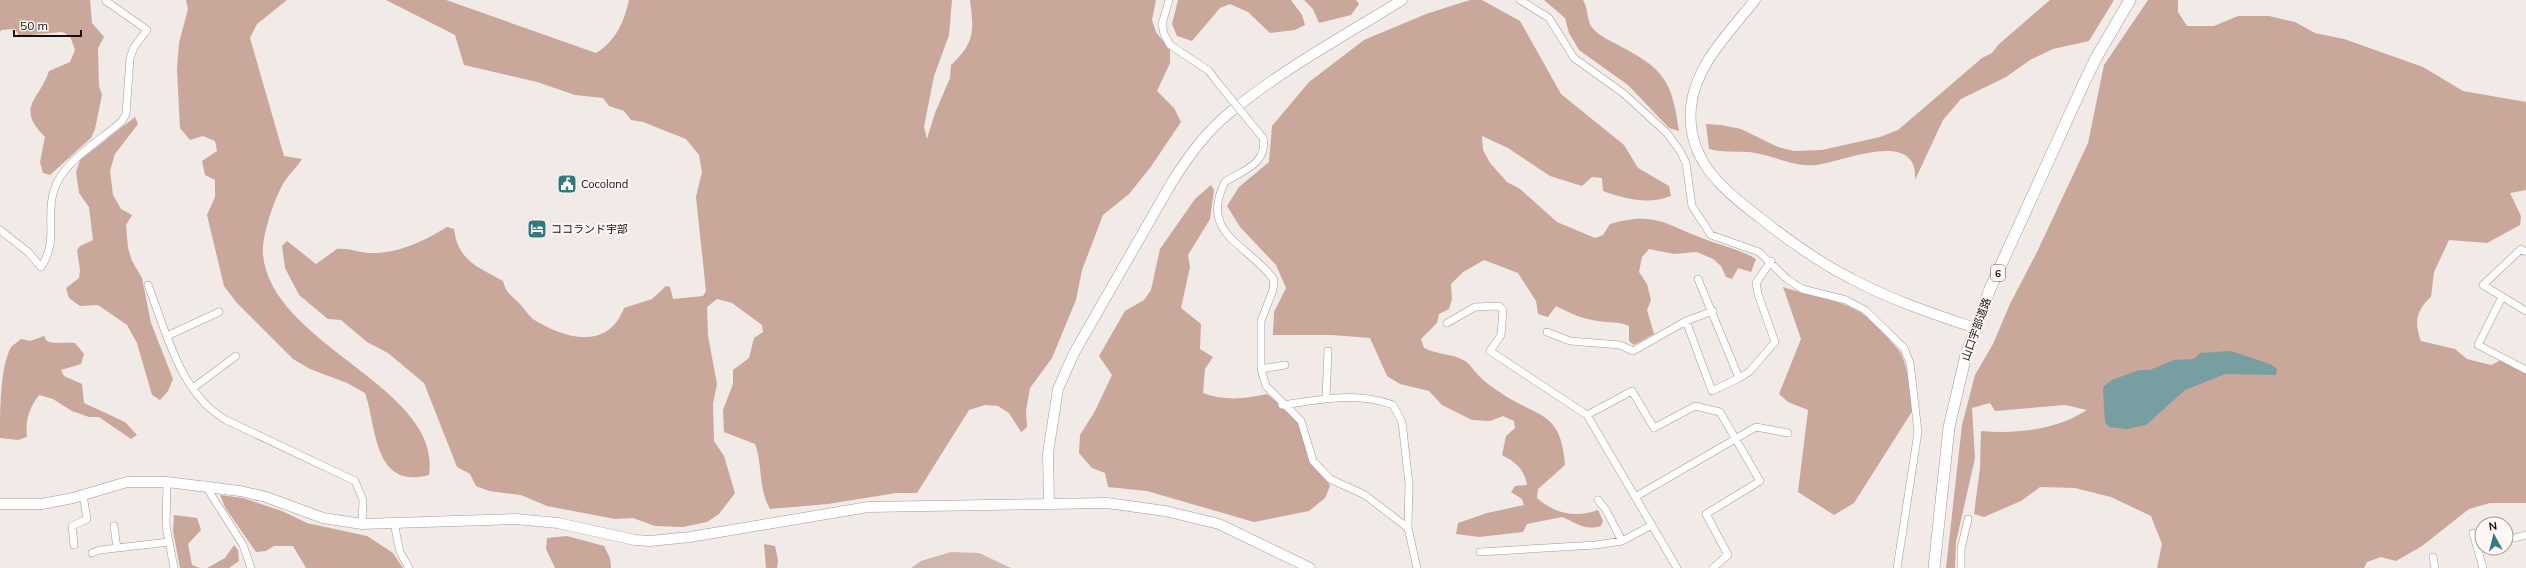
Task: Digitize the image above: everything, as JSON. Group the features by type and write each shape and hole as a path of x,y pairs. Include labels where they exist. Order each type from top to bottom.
{"main road":[{"name":"山口宇部道路","path":"1934,568 1949,427 1966,355 1975,328 1990,289 2086,79 2130,0"}],"street":[{"path":"1169,0 1162,24 1164,34 1170,46 1209,72 1263,138 1265,146 1262,156 1250,168 1225,182 1216,206 1218,218 1223,230 1274,280 1273,290 1264,308 1261,321 1261,369 1266,386 1282,405 1301,421 1313,461 1330,479 1365,495 1408,528"},
{"path":"1049,503 1048,453 1058,389 1074,353 1172,182 1188,158 1215,126 1246,100 1270,83 1402,0"},
{"path":"1520,0 1549,18 1574,58 1623,93 1667,133 1680,150 1686,163 1692,206 1711,235 1759,252 1787,279 1802,289 1846,300 1865,310 1904,348 1910,363 1918,432 1897,568"},
{"path":"1755,0 1709,59 1694,90 1691,107 1692,133 1705,168 1722,188 1734,198 1785,238 1819,261 1884,294 1975,328"},
{"path":"0,230 28,252 41,267 48,258 52,243 52,200 60,176 122,121 126,114 130,58 134,47 148,30 106,1"},
{"path":"2526,252 2521,249 2482,285 2526,311"},
{"path":"1686,321 1712,392 1749,372 1775,342 1758,294 1756,283 1770,261"},
{"path":"1698,279 1713,311 1739,378"},
{"path":"148,285 185,378 214,413 355,481 363,500 362,524"},
{"path":"2502,297 2478,345 2526,370"},
{"path":"1447,323 1475,307 1499,306 1503,310 1501,335 1490,351 1587,415 1677,568"},
{"path":"1547,332 1570,340 1620,345 1633,351 1686,321 1713,311"},
{"path":"167,336 219,312"},
{"path":"1326,397 1328,352"},
{"path":"193,388 236,356"},
{"path":"1261,369 1286,365"},
{"path":"1587,415 1632,391 1654,428 1695,406 1720,412 1760,481 1706,514 1728,555 1713,568"},
{"path":"1282,405 1326,397 1341,396 1382,401 1393,405 1398,411 1402,422 1409,484 1408,528 1417,568"},
{"path":"1635,497 1734,437 1756,427 1788,433"},
{"path":"0,504 42,504 82,495 127,482 167,482 205,485 240,491 266,497 323,518 362,524 516,519 558,523 629,539 650,541 690,537 868,508 1049,503 1136,505 1194,517 1244,534 1310,568"},
{"path":"167,482 166,526 174,568"},
{"path":"205,485 243,545 251,568"},
{"path":"74,545 72,526 87,519 82,495"},
{"path":"1598,500 1606,510 1622,541"},
{"path":"1961,568 1961,549 1968,519"},
{"path":"394,523 400,552 409,568"},
{"path":"1480,552 1596,545 1622,541 1652,525"},
{"path":"114,526 117,548"},
{"path":"2514,538 2526,535"},
{"path":"92,553 117,548 169,542"},
{"path":"2481,556 2482,568"},
{"path":"2433,557 2435,568"}],"shaded area":[{"path":"0,0 90,0 92,23 104,37 98,48 99,86 102,95 95,129 91,138 50,175 43,173 40,162 45,137 36,127 30,111 35,97 45,81 49,71 70,62 75,50 70,36 62,32 19,36 15,29 1,30 0,33"},
{"path":"186,0 287,0 257,24 250,38 284,156 302,159 287,178 278,193 264,237 263,255 273,287 295,315 323,341 385,391 410,416 426,444 429,475 411,477 397,473 387,465 380,452 365,393 347,383 310,369 293,359 236,302 224,286 207,215 215,197 215,180 205,175 202,161 217,151 215,141 203,136 190,140 180,128 177,69 179,43 188,9"},
{"path":"386,0 446,0 596,53 614,37 625,16 629,0 952,0 949,35 934,76 924,127 927,139 935,113 950,78 951,65 965,50 969,43 972,28 970,0 1156,0 1152,20 1156,32 1170,50 1170,63 1157,91 1174,108 1181,122 1150,168 1129,194 1103,215 1082,270 1076,300 1052,358 1030,388 1026,411 1027,427 1021,432 1009,413 998,406 985,405 969,410 917,493 896,493 828,504 770,509 766,501 762,485 759,460 755,444 724,432 723,410 733,384 733,370 749,358 754,338 763,332 762,325 732,303 717,299 707,307 708,336 717,384 713,404 714,441 724,456 735,493 719,514 707,522 683,527 655,526 633,518 615,519 547,506 521,495 489,491 476,486 470,474 457,467 424,383 388,353 367,342 341,320 328,319 299,295 285,268 282,246 287,241 316,264 337,249 379,253 400,249 428,238 447,227 454,229 456,240 465,256 478,267 503,281 509,294 519,303 529,316 558,332 571,336 584,337 596,336 607,331 617,322 624,308 652,299 666,286 670,287 673,299 703,296 706,291 696,197 702,172 699,155 686,139 643,122 631,120 624,111 609,106 603,98 575,95 537,82 464,65 455,35"},
{"path":"1178,0 1291,0 1302,15 1305,25 1295,30 1270,33 1248,12 1230,4 1220,8 1192,41 1177,36 1172,24"},
{"path":"1304,0 1356,0 1359,4 1351,15 1319,23 1313,9"},
{"path":"1470,0 1482,0 1520,21 1561,94 1624,145 1638,168 1669,186 1671,196 1654,200 1637,200 1603,191 1602,178 1592,177 1582,186 1550,176 1508,148 1482,136 1483,150 1490,163 1507,182 1520,189 1557,222 1595,238 1603,235 1610,224 1626,220 1652,220 1673,226 1756,259 1751,272 1738,268 1732,279 1726,277 1721,266 1713,259 1697,252 1674,254 1649,249 1642,257 1639,272 1647,284 1651,300 1647,310 1654,334 1634,345 1629,341 1629,326 1625,324 1587,319 1556,306 1548,317 1538,314 1536,301 1518,273 1484,260 1463,272 1451,284 1452,299 1449,309 1439,314 1437,323 1421,339 1424,348 1460,358 1469,364 1481,378 1492,387 1514,401 1545,417 1552,424 1563,447 1565,465 1538,489 1537,498 1551,508 1566,513 1582,514 1598,510 1603,521 1601,526 1590,528 1585,527 1562,517 1527,524 1523,532 1479,537 1456,534 1458,523 1487,513 1524,505 1522,499 1511,492 1515,486 1527,485 1526,479 1516,464 1502,455 1506,436 1515,428 1514,421 1503,416 1490,421 1472,420 1442,405 1429,391 1400,384 1387,376 1370,338 1332,335 1273,335 1274,312 1286,288 1276,265 1240,227 1227,206 1239,187 1269,162 1272,126 1309,82 1364,40 1426,14"},
{"path":"1544,0 1583,0 1591,26 1596,32 1634,53 1656,69 1669,88 1673,99 1679,131 1669,128 1628,85 1579,50 1569,33 1565,18"},
{"path":"2050,0 2114,0 2089,41 2053,49 2030,60 2006,77 1961,99 1943,120 1915,180 1913,164 1905,155 1892,151 1860,154 1827,163 1806,165 1757,153 1709,149 1706,124 1741,129 1778,147 1794,151 1822,150 1880,137 1898,130 1982,58 1992,53 1998,45"},
{"path":"2148,0 2178,0 2178,12 2187,26 2214,26 2238,16 2269,16 2295,22 2315,33 2344,39 2423,67 2463,91 2526,102 2526,190 2510,193 2521,216 2520,225 2487,243 2449,240 2434,272 2431,297 2419,312 2417,323 2421,341 2455,349 2467,359 2491,365 2501,360 2526,373 2526,503 2490,503 2469,509 2422,546 2396,561 2381,557 2367,562 2364,568 2157,568 2162,544 2151,516 2111,497 2075,488 2040,487 2021,501 1984,517 1974,514 1980,468 1981,431 2008,432 2036,429 2062,422 2087,410 2065,405 1995,411 1990,403 1972,408 1975,458 1956,542 1955,568 1946,568 1962,425 1975,375 1993,344 2010,304 2037,252 2088,143 2104,65"},
{"path":"135,117 138,124 115,154 110,171 113,195 121,209 132,215 126,225 128,248 132,261 142,278 151,323 173,379 168,391 160,400 152,395 137,343 127,325 98,305 80,306 69,298 66,288 79,278 80,270 77,250 80,246 93,240 89,207 79,193 76,172 80,160"},
{"path":"1211,185 1214,190 1210,219 1188,255 1190,267 1181,308 1201,324 1200,349 1213,357 1205,369 1203,393 1211,396 1227,398 1250,397 1267,394 1297,419 1302,436 1330,486 1325,498 1309,511 1254,522 1147,491 1108,487 1105,473 1092,468 1079,453 1080,435 1095,411 1112,375 1099,356 1125,311 1144,300 1151,290 1160,249 1195,199"},
{"path":"1783,287 1841,303 1866,316 1878,326 1898,349 1906,369 1913,410 1854,503 1834,515 1798,492 1808,410 1788,402 1779,394 1801,339"},
{"path":"44,336 47,341 50,342 75,343 84,354 81,364 61,370 64,376 82,384 84,403 125,422 137,435 131,439 99,417 89,417 72,411 53,399 39,395 28,415 27,437 18,440 0,438 2,380 10,349 21,339 30,341"},
{"path":"220,495 243,498 282,511 307,523 367,536 393,553 403,568 306,568 293,546 274,546 266,551 256,552 226,509"},
{"path":"174,515 197,518 201,530 188,544 192,565 200,568 180,568 173,531"},
{"path":"567,536 604,546 610,558 611,568 555,568 546,549 547,538"},
{"path":"764,544 775,546 778,560 777,568 766,568"},
{"path":"234,545 238,550 239,561 229,568 207,568 225,558"},
{"path":"951,552 979,553 1011,568 911,568 921,561"}],"water":[{"path":"2231,351 2270,364 2277,369 2276,375 2225,374 2185,390 2146,425 2127,429 2109,427 2105,422 2103,390 2104,386 2112,380 2139,370 2150,370 2174,360 2194,359 2200,353"}],"place":[{"name":"Cocoland","path":"567,184"},
{"name":"ココランド宇部","path":"537,229"}]}
